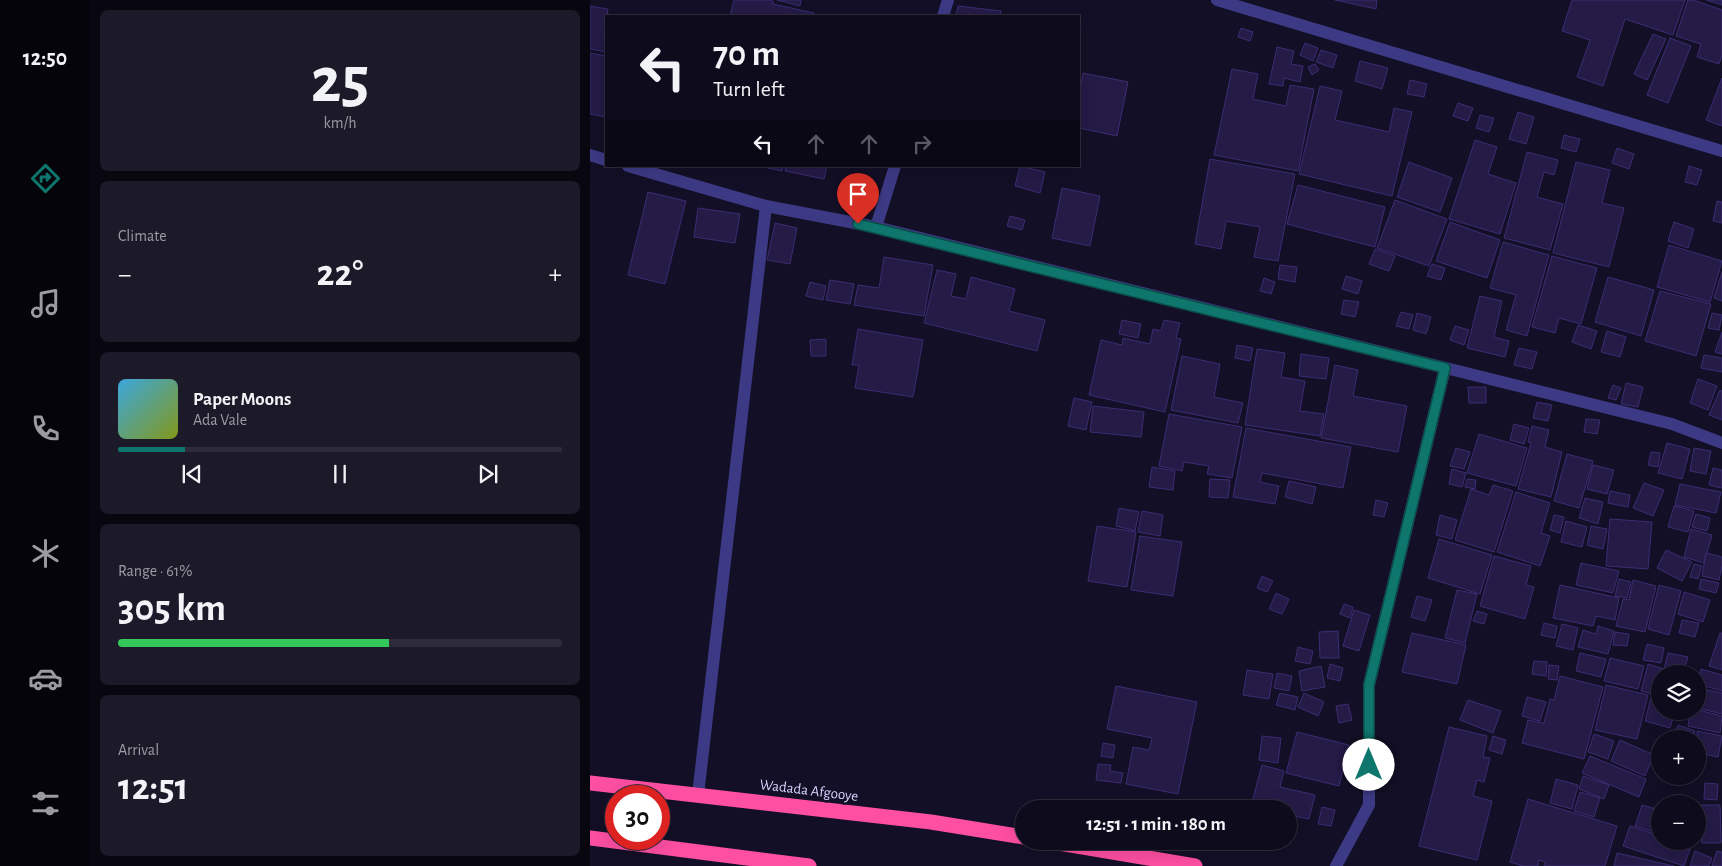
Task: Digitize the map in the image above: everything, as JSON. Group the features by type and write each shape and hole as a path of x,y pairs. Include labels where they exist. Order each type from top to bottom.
{"highway":[{"name":"Wadada Afgooye","path":"590,783 932,822 1015,836"},
{"path":"590,838 809,866"},
{"path":"1100,850 1195,866"}],"street":[{"path":"943,15 948,0"},
{"path":"1217,0 1722,151"},
{"path":"590,155 605,160"},
{"path":"631,167 766,206 876,227 1672,424 1722,443"},
{"path":"876,227 895,167"},
{"path":"698,795 766,206"},
{"path":"1336,866 1369,805 1369,685 1445,368"}],"building":[{"path":"734,0 771,0 773,4 814,13 813,15 730,15"},
{"path":"777,0 801,0 800,6"},
{"path":"1335,0 1377,0 1376,9"},
{"path":"1572,0 1685,0 1673,35 1625,19 1603,86 1577,77 1590,40 1562,31"},
{"path":"1688,0 1722,10 1722,55 1719,64 1697,57 1701,44 1676,36"},
{"path":"1706,0 1722,0 1722,5"},
{"path":"590,6 608,9 607,15 605,15 605,52 590,49"},
{"path":"958,6 1001,11 1000,15 956,15"},
{"path":"1241,28 1253,32 1250,41 1238,37"},
{"path":"1653,34 1666,39 1647,80 1634,74"},
{"path":"1670,38 1691,46 1668,103 1647,95"},
{"path":"1305,43 1318,48 1313,61 1300,55"},
{"path":"1277,47 1294,51 1291,64 1303,66 1300,82 1284,78 1283,86 1269,84"},
{"path":"1321,50 1337,55 1333,68 1316,62"},
{"path":"590,53 605,56 605,117 590,114"},
{"path":"1360,61 1388,68 1382,89 1355,81"},
{"path":"1315,64 1319,70 1312,75 1308,67"},
{"path":"1232,69 1258,74 1253,99 1286,106 1290,85 1314,89 1298,171 1214,155"},
{"path":"1083,73 1128,82 1117,136 1080,128 1080,89"},
{"path":"1722,78 1722,126 1706,120"},
{"path":"1410,80 1427,84 1424,97 1407,94"},
{"path":"1320,86 1342,91 1335,120 1389,132 1394,108 1412,112 1392,196 1299,174"},
{"path":"1458,103 1473,108 1468,121 1453,116"},
{"path":"1518,112 1534,117 1526,144 1509,139"},
{"path":"1480,115 1494,118 1489,132 1476,128"},
{"path":"1564,135 1580,139 1576,152 1561,148"},
{"path":"1475,140 1497,147 1488,174 1516,183 1500,234 1449,219"},
{"path":"1617,148 1634,154 1629,169 1612,163"},
{"path":"1527,152 1558,160 1554,175 1544,172 1537,197 1563,204 1550,250 1504,238"},
{"path":"1210,159 1295,174 1278,261 1254,257 1260,227 1226,221 1221,249 1195,244"},
{"path":"1409,162 1452,178 1440,212 1397,197"},
{"path":"1576,162 1610,170 1602,203 1624,208 1609,267 1553,253"},
{"path":"1689,166 1702,170 1697,185 1685,182"},
{"path":"768,167 783,167 782,171"},
{"path":"786,167 827,167 824,179 785,171"},
{"path":"1020,167 1045,172 1040,193 1015,186"},
{"path":"1298,185 1385,207 1375,247 1287,224"},
{"path":"1062,188 1100,196 1090,246 1052,238"},
{"path":"648,192 686,201 665,284 628,275"},
{"path":"1395,200 1447,219 1429,266 1377,248"},
{"path":"1717,201 1722,202 1722,223 1713,221"},
{"path":"698,208 740,214 735,243 694,237"},
{"path":"1010,216 1025,220 1022,230 1007,226"},
{"path":"1450,222 1500,240 1487,278 1436,261"},
{"path":"1674,222 1694,229 1688,248 1668,241"},
{"path":"775,223 797,228 790,264 767,260"},
{"path":"1503,242 1549,255 1527,336 1506,330 1516,295 1490,288"},
{"path":"1669,245 1722,261 1710,302 1657,287"},
{"path":"1375,249 1395,256 1389,271 1369,264"},
{"path":"1552,256 1597,268 1581,324 1559,318 1555,333 1532,327"},
{"path":"884,257 933,265 924,316 854,305 858,285 879,288"},
{"path":"1432,264 1445,268 1441,280 1427,276"},
{"path":"1280,265 1297,267 1295,282 1278,279"},
{"path":"937,270 956,274 951,296 966,299 971,277 1015,289 1009,311 1045,320 1037,351 924,323"},
{"path":"1722,272 1722,301 1714,298"},
{"path":"1346,276 1362,281 1358,294 1342,289"},
{"path":"1608,277 1654,290 1641,336 1595,322"},
{"path":"1264,278 1275,282 1271,294 1260,291"},
{"path":"830,280 854,284 850,304 826,300"},
{"path":"810,282 826,286 823,300 806,296"},
{"path":"1660,291 1711,304 1696,356 1645,341"},
{"path":"1480,296 1502,301 1494,337 1509,341 1505,357 1467,348"},
{"path":"1344,300 1359,302 1355,317 1341,314"},
{"path":"1401,312 1413,315 1409,329 1396,326"},
{"path":"1417,313 1431,317 1426,334 1413,330"},
{"path":"1712,313 1722,315 1719,330 1708,328"},
{"path":"1122,320 1141,324 1138,338 1119,334"},
{"path":"1164,320 1180,323 1176,338 1181,339 1165,412 1089,395 1101,340 1122,345 1123,338 1150,344 1153,329 1161,331"},
{"path":"1578,325 1597,331 1591,349 1572,342"},
{"path":"1455,326 1469,330 1464,345 1450,340"},
{"path":"858,329 923,340 913,397 855,388 859,365 852,365"},
{"path":"1607,331 1626,337 1620,357 1601,352"},
{"path":"1722,332 1722,354 1715,352"},
{"path":"826,339 826,356 811,356 810,340"},
{"path":"1237,345 1253,348 1250,361 1235,358"},
{"path":"1519,348 1537,352 1532,369 1514,365"},
{"path":"1257,349 1285,353 1281,377 1305,381 1300,411 1324,414 1320,436 1245,425"},
{"path":"1301,354 1329,358 1326,379 1299,376"},
{"path":"1704,355 1722,358 1722,372 1701,368"},
{"path":"1182,356 1220,364 1214,397 1243,403 1238,423 1171,410"},
{"path":"1335,365 1358,370 1353,396 1407,406 1398,452 1321,438"},
{"path":"1698,379 1717,386 1708,410 1690,403"},
{"path":"1626,383 1643,387 1638,407 1621,404"},
{"path":"1613,385 1621,388 1616,400 1608,398"},
{"path":"1468,387 1486,387 1486,403 1469,403"},
{"path":"1720,390 1722,391 1722,420 1709,415"},
{"path":"1074,398 1092,402 1086,430 1068,426"},
{"path":"1537,402 1552,405 1548,421 1533,418"},
{"path":"1093,406 1144,412 1141,437 1090,432"},
{"path":"1169,414 1242,427 1232,478 1207,474 1209,466 1184,462 1182,471 1159,466"},
{"path":"1586,419 1600,420 1597,434 1584,432"},
{"path":"1514,424 1529,428 1524,444 1510,440"},
{"path":"1532,426 1549,430 1545,447 1562,452 1551,497 1518,489 1531,443 1528,442"},
{"path":"1246,428 1351,447 1343,488 1262,473 1260,482 1279,486 1275,504 1233,497"},
{"path":"1479,434 1527,448 1516,486 1467,473"},
{"path":"1667,443 1690,449 1682,479 1658,473"},
{"path":"1456,448 1470,452 1464,469 1450,466"},
{"path":"1694,448 1711,451 1706,474 1690,471"},
{"path":"1651,452 1660,453 1658,467 1648,465"},
{"path":"1567,454 1593,461 1579,508 1554,501"},
{"path":"1593,465 1614,470 1607,494 1587,489"},
{"path":"1152,467 1175,471 1173,490 1149,487"},
{"path":"1713,468 1722,470 1722,488 1709,485"},
{"path":"1452,469 1466,473 1462,487 1449,484"},
{"path":"1210,479 1230,480 1228,498 1209,497"},
{"path":"1467,479 1476,480 1475,489 1465,487"},
{"path":"1289,481 1316,487 1312,504 1285,497"},
{"path":"1644,483 1664,490 1653,516 1633,508"},
{"path":"1680,484 1721,492 1716,513 1675,505"},
{"path":"1493,485 1513,491 1494,552 1455,540 1471,489 1489,495"},
{"path":"1610,491 1630,495 1628,507 1608,503"},
{"path":"1516,492 1550,503 1541,533 1550,536 1540,566 1497,552"},
{"path":"1585,498 1603,502 1598,524 1579,518"},
{"path":"1376,500 1388,503 1384,517 1373,515"},
{"path":"1674,506 1694,511 1688,532 1668,527"},
{"path":"1119,508 1139,512 1135,531 1116,526"},
{"path":"1142,511 1163,515 1160,536 1138,532"},
{"path":"1696,514 1710,518 1707,531 1692,527"},
{"path":"1440,515 1457,520 1452,539 1436,535"},
{"path":"1554,515 1564,517 1560,533 1550,530"},
{"path":"1610,519 1652,522 1648,569 1606,566"},
{"path":"1566,521 1587,527 1582,547 1561,542"},
{"path":"1097,526 1136,532 1127,587 1088,581"},
{"path":"1591,526 1607,529 1603,549 1587,545"},
{"path":"1691,529 1712,535 1704,563 1684,557"},
{"path":"1140,536 1182,542 1173,596 1131,590"},
{"path":"1439,539 1492,555 1480,594 1428,578"},
{"path":"1666,550 1692,562 1682,581 1657,568"},
{"path":"1706,553 1722,557 1719,580 1702,576"},
{"path":"1494,556 1531,566 1526,585 1534,587 1525,619 1480,606"},
{"path":"1581,563 1619,571 1613,593 1576,585"},
{"path":"1694,564 1702,566 1698,579 1690,577"},
{"path":"1262,576 1273,581 1267,592 1257,588"},
{"path":"1619,579 1631,582 1627,598 1615,596"},
{"path":"1701,579 1719,583 1716,593 1699,589"},
{"path":"1633,580 1656,586 1645,632 1616,626 1623,599 1629,600"},
{"path":"1560,585 1619,598 1615,620 1596,616 1593,626 1553,618"},
{"path":"1659,585 1681,591 1669,635 1648,629"},
{"path":"1457,590 1477,594 1465,643 1445,638"},
{"path":"1684,592 1710,600 1703,622 1678,614"},
{"path":"1276,593 1289,599 1282,614 1269,609"},
{"path":"1417,596 1432,600 1425,621 1411,617"},
{"path":"1344,604 1353,607 1350,618 1340,614"},
{"path":"1354,610 1370,615 1359,651 1343,646"},
{"path":"1477,611 1487,614 1484,624 1473,621"},
{"path":"1682,620 1699,623 1695,637 1679,633"},
{"path":"1544,623 1557,626 1555,638 1541,635"},
{"path":"1562,624 1578,628 1573,650 1556,646"},
{"path":"1598,626 1614,631 1608,654 1578,647 1583,630 1596,634"},
{"path":"1338,631 1339,658 1320,658 1319,632"},
{"path":"1615,632 1629,634 1627,646 1613,645"},
{"path":"1412,633 1466,645 1457,684 1402,672"},
{"path":"1720,633 1722,633 1722,670 1709,666"},
{"path":"1647,644 1664,648 1661,663 1643,660"},
{"path":"1298,647 1313,651 1310,664 1295,661"},
{"path":"1580,653 1606,659 1601,677 1576,671"},
{"path":"1668,653 1688,657 1686,665 1665,665"},
{"path":"1610,658 1644,666 1638,689 1604,681"},
{"path":"1534,661 1547,662 1546,676 1532,674"},
{"path":"1330,664 1343,668 1340,681 1327,678"},
{"path":"1648,664 1651,665 1651,694 1641,691"},
{"path":"1549,665 1559,666 1557,680 1548,679"},
{"path":"1321,666 1325,687 1302,691 1299,671"},
{"path":"1247,670 1273,674 1269,699 1243,695"},
{"path":"1706,670 1722,675 1722,691 1706,686"},
{"path":"1277,673 1292,676 1289,691 1274,688"},
{"path":"1560,676 1603,687 1584,759 1522,743 1528,720 1544,723 1550,699 1554,700"},
{"path":"1606,685 1648,695 1637,739 1595,730"},
{"path":"1116,686 1197,702 1178,794 1126,784 1133,747 1149,750 1152,738 1107,729"},
{"path":"1706,690 1722,693 1722,714 1706,710"},
{"path":"1280,693 1298,697 1295,710 1276,705"},
{"path":"1304,693 1324,702 1318,716 1298,707"},
{"path":"1527,697 1546,702 1540,721 1522,716"},
{"path":"1651,698 1651,720 1672,720 1670,728 1645,721"},
{"path":"1468,700 1501,711 1493,733 1460,720"},
{"path":"1348,704 1352,720 1339,723 1336,706"},
{"path":"1706,712 1722,716 1720,733 1688,726 1689,720 1706,720"},
{"path":"1678,725 1692,730 1676,730"},
{"path":"1449,727 1487,736 1483,757 1490,758 1484,782 1477,780 1473,796 1492,801 1477,860 1419,846"},
{"path":"1297,732 1349,745 1339,786 1286,773"},
{"path":"1706,733 1722,736 1718,757 1706,755"},
{"path":"1594,734 1614,741 1608,759 1588,752"},
{"path":"1262,736 1281,738 1278,763 1259,760"},
{"path":"1493,736 1506,740 1502,754 1489,750"},
{"path":"1620,740 1651,754 1651,762 1645,776 1611,761"},
{"path":"1103,743 1115,745 1113,758 1101,756"},
{"path":"1590,756 1646,779 1639,797 1582,773"},
{"path":"1098,764 1111,765 1110,771 1123,773 1121,783 1096,780"},
{"path":"1262,765 1284,771 1280,787 1315,795 1309,819 1297,817 1297,800 1253,800"},
{"path":"1583,776 1609,785 1604,799 1579,789"},
{"path":"1556,779 1578,785 1572,809 1550,803"},
{"path":"1706,783 1718,784 1717,800 1706,799 1706,795 1704,795"},
{"path":"1580,792 1600,798 1594,817 1574,811"},
{"path":"1528,799 1617,826 1605,866 1544,866 1545,862 1539,860 1538,866 1523,866 1510,862"},
{"path":"1642,805 1651,808 1651,831 1635,826"},
{"path":"1706,805 1720,805 1721,843 1706,843"},
{"path":"1322,807 1335,810 1331,826 1318,824"},
{"path":"1630,826 1651,833 1651,850 1690,850 1684,866 1623,846"},
{"path":"1695,851 1712,858 1709,866 1690,866"},
{"path":"1717,851 1722,852 1722,866 1712,866"},
{"path":"1617,853 1674,866 1614,866"}],"route":[{"path":"858,224 1445,368 1369,685 1369,765"}]}
